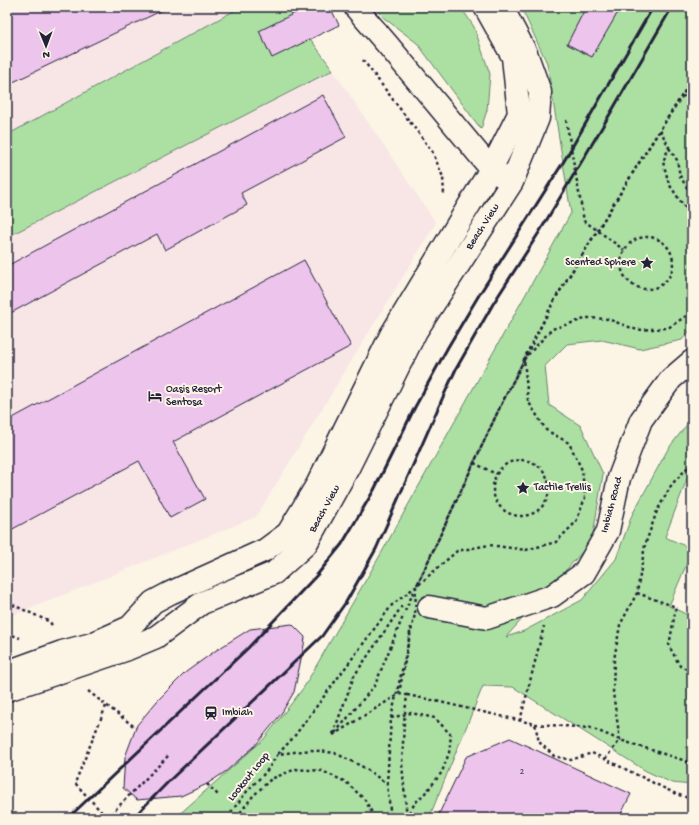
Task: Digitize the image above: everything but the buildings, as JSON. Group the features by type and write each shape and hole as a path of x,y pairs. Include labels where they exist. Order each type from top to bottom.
{"lane":[{"path":"355,7 490,170 512,182"},
{"name":"Beach View","path":"7,672 62,652 92,644 130,627 153,602 265,550 288,533 317,485 390,335 490,170 518,114 512,57 485,7"},
{"name":"Beach View","path":"7,690 125,650 156,637 202,603 274,573 306,544 348,468 416,330 512,182 538,118 540,92 526,53 502,7"},
{"name":"Imbiah Road","path":"429,607 487,618 552,596 584,573 608,531 619,478 641,420 671,379 692,361"}],"path":[{"path":"360,57 432,151 443,177 445,199"},
{"path":"333,735 375,684 405,611 474,462 555,299 692,80"},
{"path":"681,97 692,92"},
{"path":"565,113 584,221 624,250"},
{"path":"660,130 677,160 680,176 692,196"},
{"path":"669,148 663,162 669,184 683,205 692,215"},
{"path":"555,299 642,158"},
{"path":"648,237 660,241 670,251 673,264 670,277 659,287 646,290 633,286 623,276 620,263 624,250 634,240 648,237"},
{"path":"278,754 293,738 392,605 416,587 457,551 489,545 526,550 556,542 576,522 585,498 582,470 569,443 546,430 528,401 524,359 552,329 588,318 608,319 637,330 668,328 692,312"},
{"path":"333,735 354,676 416,587 500,408"},
{"path":"521,460 536,464 546,475 550,489 545,503 534,514 520,517 506,513 495,502 493,495 492,488 496,474 507,463 521,460"},
{"path":"474,462 496,474"},
{"path":"605,759 620,740 613,693 614,660 620,625 637,593 645,545 657,511 672,484 692,463"},
{"path":"399,694 415,604 416,587"},
{"path":"391,818 387,784 391,718 415,614 416,587"},
{"path":"637,593 676,607 669,646 680,666 692,671"},
{"path":"520,721 552,596"},
{"path":"7,602 50,622"},
{"path":"7,633 23,639"},
{"path":"86,689 136,728"},
{"path":"333,735 399,694 427,698 535,724 591,728 620,740 692,763"},
{"path":"407,695 402,764 407,818"},
{"path":"106,706 75,783 107,818 169,755"},
{"path":"391,718 411,713 435,718 451,735 449,753 442,772 428,790 415,803 407,818"},
{"path":"535,724 539,742 554,756 571,760 592,753 676,794 692,798"},
{"name":"Lookout Loop","path":"230,818 232,811 244,795 266,772 278,754 311,750 335,753 365,768 387,784"},
{"name":"Lookout Loop","path":"238,818 239,814 253,796 271,779 296,769 322,771 346,782 365,800 375,818"},
{"path":"690,818 692,780"},
{"path":"207,784 218,795"}],"shaded area":[{"path":"7,7 262,7 7,139"},
{"path":"333,70 436,223 256,517 7,618 7,237"}],"green space":[{"path":"241,7 287,7 333,70 7,237 7,135"},
{"path":"376,7 461,7 474,27 490,74 487,110 481,129 417,43 384,18"},
{"path":"521,7 692,7 692,328 682,340 640,349 602,340 567,344 545,366 549,405 581,426 603,474 592,541 506,637 524,631 582,600 616,559 632,515 668,449 692,418 692,466 665,537 692,549 669,606 692,617 692,785 672,783 646,771 513,687 483,686 429,818 175,818 264,739 304,687 382,552 571,213 547,63"}],"railway":[{"path":"68,818 248,648 317,575 342,544 374,490 415,407 448,347 479,295 564,161 653,7"},
{"path":"133,818 170,780 322,636 346,602 376,549 456,369 493,304 540,231 610,114 672,7"}],"place":[{"name":"Scented Sphere","path":"647,263"},
{"name":"Oasis Resort Sentosa","path":"155,396"},
{"name":"Tactile Trellis","path":"523,488"},
{"name":"Imbiah","path":"211,713"}]}
